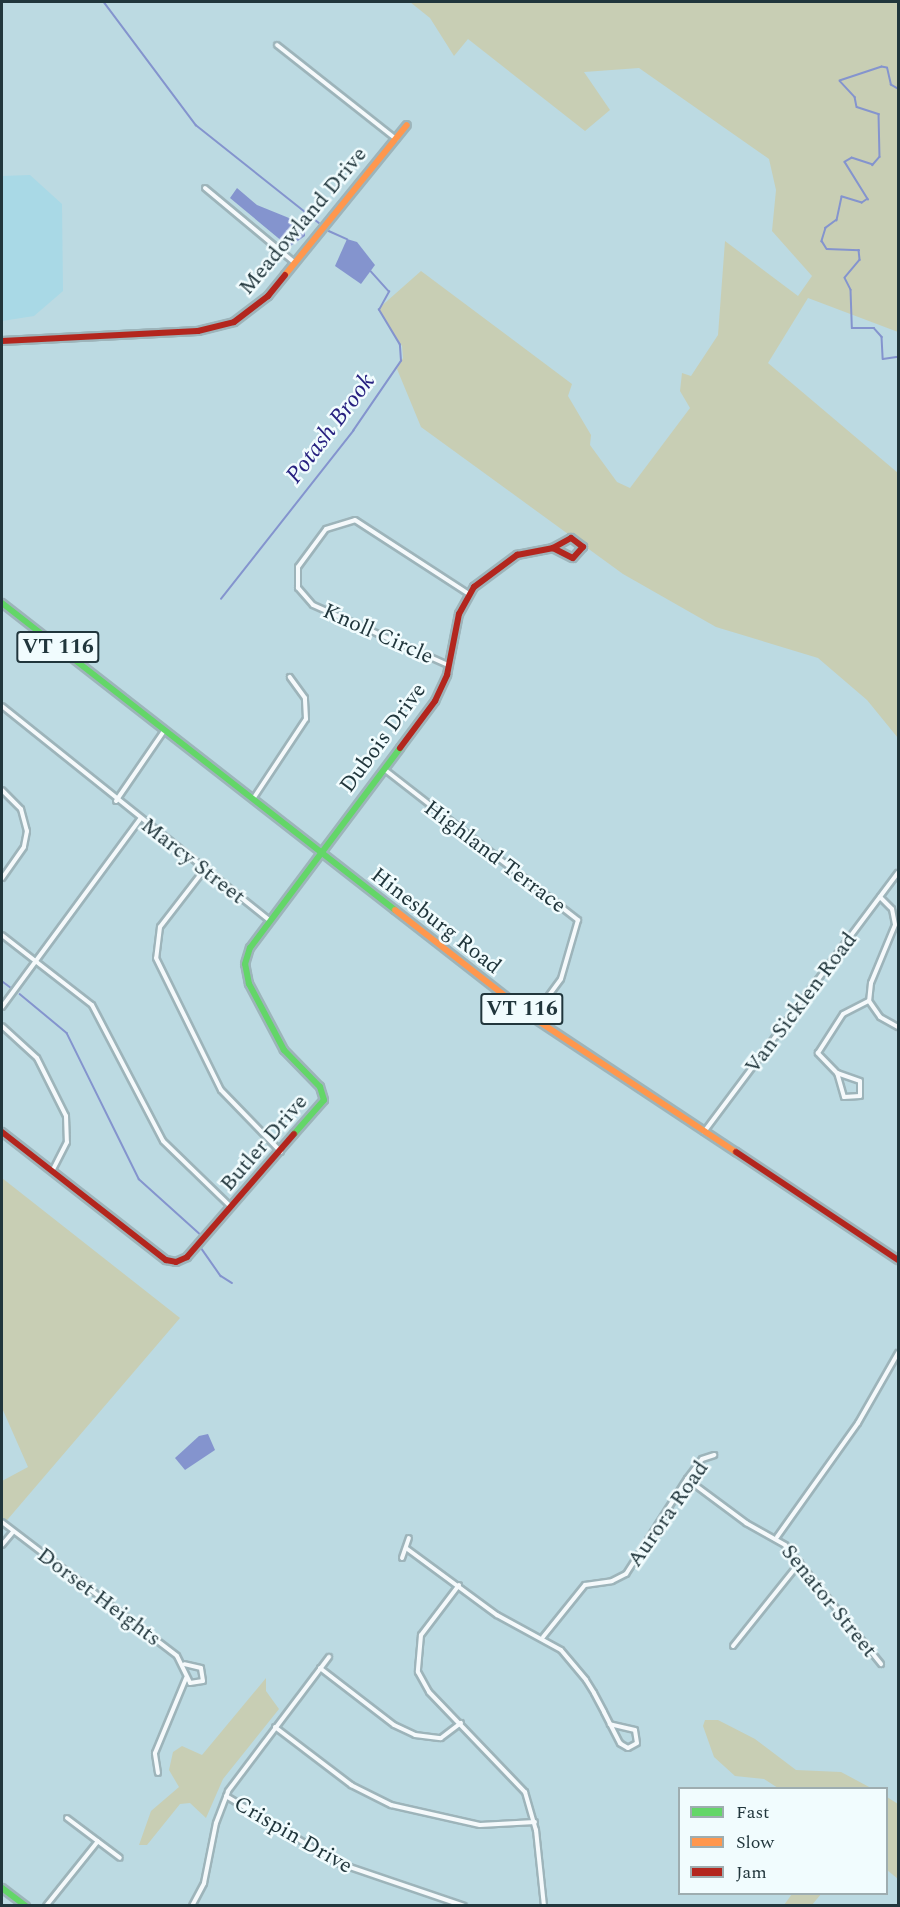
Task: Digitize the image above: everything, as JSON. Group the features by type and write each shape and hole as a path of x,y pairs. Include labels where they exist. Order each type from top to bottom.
{"street":[{"path":"277,45 396,139"},
{"name":"Meadowland Drive","path":"2,341 223,326 254,309 407,125"},
{"path":"205,188 295,262"},
{"name":"Knoll Circle","path":"449,666 313,605 298,588 298,567 326,529 355,520 469,594"},
{"name":"Dubois Drive","path":"321,854 435,701 449,666 457,621 469,594 504,561 553,548 573,537 583,547 573,558 553,548"},
{"name":"Hinesburg Road","path":"2,603 532,1017 898,1260"},
{"path":"252,799 306,719 305,698 290,677"},
{"name":"Marcy Street","path":"2,706 116,801 270,920"},
{"path":"116,801 164,731"},
{"name":"Highland Terrace","path":"384,770 578,920 561,979 532,1017"},
{"path":"2,790 21,809 27,831 24,847 2,878"},
{"path":"2,1007 140,819"},
{"name":"Butler Drive","path":"2,1132 170,1262 187,1257 321,1108 324,1096 284,1050 247,978 247,954 321,854"},
{"path":"204,870 158,931 156,958 220,1090 281,1152"},
{"name":"Van Sicklen Road","path":"704,1133 898,873"},
{"path":"880,897 892,909 895,925 871,982 869,1001 880,1017 898,1027"},
{"path":"2,935 92,1005 164,1142 232,1207"},
{"path":"837,1073 844,1097 860,1096 860,1081 837,1073 820,1059 820,1045 846,1010 869,1001"},
{"path":"2,1026 37,1058 66,1116 67,1142 52,1171"},
{"path":"777,1537 867,1408 898,1353"},
{"name":"Aurora Road","path":"543,1637 585,1585 612,1581 629,1570 687,1479 702,1459 714,1455"},
{"name":"Senator Street","path":"687,1479 746,1523 777,1537 800,1562 881,1664"},
{"name":"Dorset Heights","path":"2,1522 12,1533 184,1664 204,1673 198,1684 186,1678"},
{"path":"2,1545 12,1533"},
{"path":"402,1558 409,1538"},
{"path":"406,1548 501,1618 543,1637 577,1667 622,1746 636,1745 635,1730 610,1724"},
{"path":"733,1646 800,1562"},
{"path":"459,1585 423,1631 416,1656 423,1684 521,1786 535,1822 544,1905"},
{"path":"192,1905 206,1876 226,1796 329,1657"},
{"path":"158,1773 155,1753 186,1678 184,1664"},
{"path":"320,1668 386,1719 415,1735 441,1738 460,1723"},
{"path":"275,1727 345,1781 392,1805 480,1825 535,1822"},
{"name":"Crispin Drive","path":"226,1796 347,1868 464,1905"},
{"path":"67,1818 120,1858"},
{"path":"46,1905 98,1841"},
{"path":"2,1888 26,1905"}],"shaded area":[{"path":"30,175 62,204 63,291 34,316 2,321 2,176"}],"green space":[{"path":"410,2 898,2 898,332 808,298 768,363 898,473 898,738 867,700 818,658 716,627 623,574 421,427 397,369 403,358 402,346 378,309 421,271 572,384 568,396 591,435 590,445 617,482 630,488 690,408 680,391 682,373 691,376 718,335 725,241 798,296 812,276 772,231 776,190 769,159 639,68 584,72 610,110 585,131 468,39 454,56 430,18"},
{"path":"2,1178 180,1318 2,1526 2,1481 28,1467 2,1408"},
{"path":"266,1678 266,1691 279,1709 223,1779 206,1818 190,1803 180,1804 147,1845 139,1845 151,1811 179,1787 169,1770 173,1752 182,1746 202,1755"},
{"path":"705,1720 718,1720 755,1739 796,1770 841,1772 869,1787 776,1787 764,1779 735,1776 714,1757 703,1726"},
{"path":"888,1798 898,1804 898,1879 888,1871"},
{"path":"791,1895 820,1895 812,1905 784,1905"}],"water":[{"path":"237,188 257,205 289,218 305,231 305,236 289,247 230,198"},
{"path":"347,239 357,242 375,265 361,284 335,266"},
{"path":"208,1434 215,1450 185,1470 175,1458 199,1436"}],"waterway":[{"name":"Potash Brook","path":"104,2 196,125 319,223"},
{"path":"898,89 891,85 887,68 882,67 840,81 855,97 857,107 879,114 880,157 873,165 852,158 845,162 868,199 862,203 842,197 837,220 826,228 822,241 827,249 859,250 860,260 845,278 851,290 852,328 874,328 882,337 883,359 898,357"},
{"name":"Potash Brook","path":"329,231 347,239"},
{"name":"Potash Brook","path":"221,599 353,431 401,361 400,345 379,310 389,292 371,272"},
{"path":"2,981 10,987"},
{"path":"20,994 67,1033 139,1179 200,1234"},
{"path":"202,1249 221,1276 232,1283"}],"traffic: fast":[{"path":"2,603 395,910"},
{"path":"294,1134 324,1100 320,1087 284,1050 249,984 245,964 250,948 400,748"},
{"path":"2,1888 26,1906"}],"traffic: slow":[{"path":"285,275 407,125"},
{"path":"395,910 532,1017 736,1152"}],"traffic: jam":[{"path":"2,341 198,331 234,322 268,296 285,275"},
{"path":"400,748 435,701 447,675 459,614 474,587 517,555 553,548 573,558 583,547 571,538 553,548"},
{"path":"2,1132 166,1260 176,1262 187,1257 294,1134"},
{"path":"736,1152 898,1260"}]}
